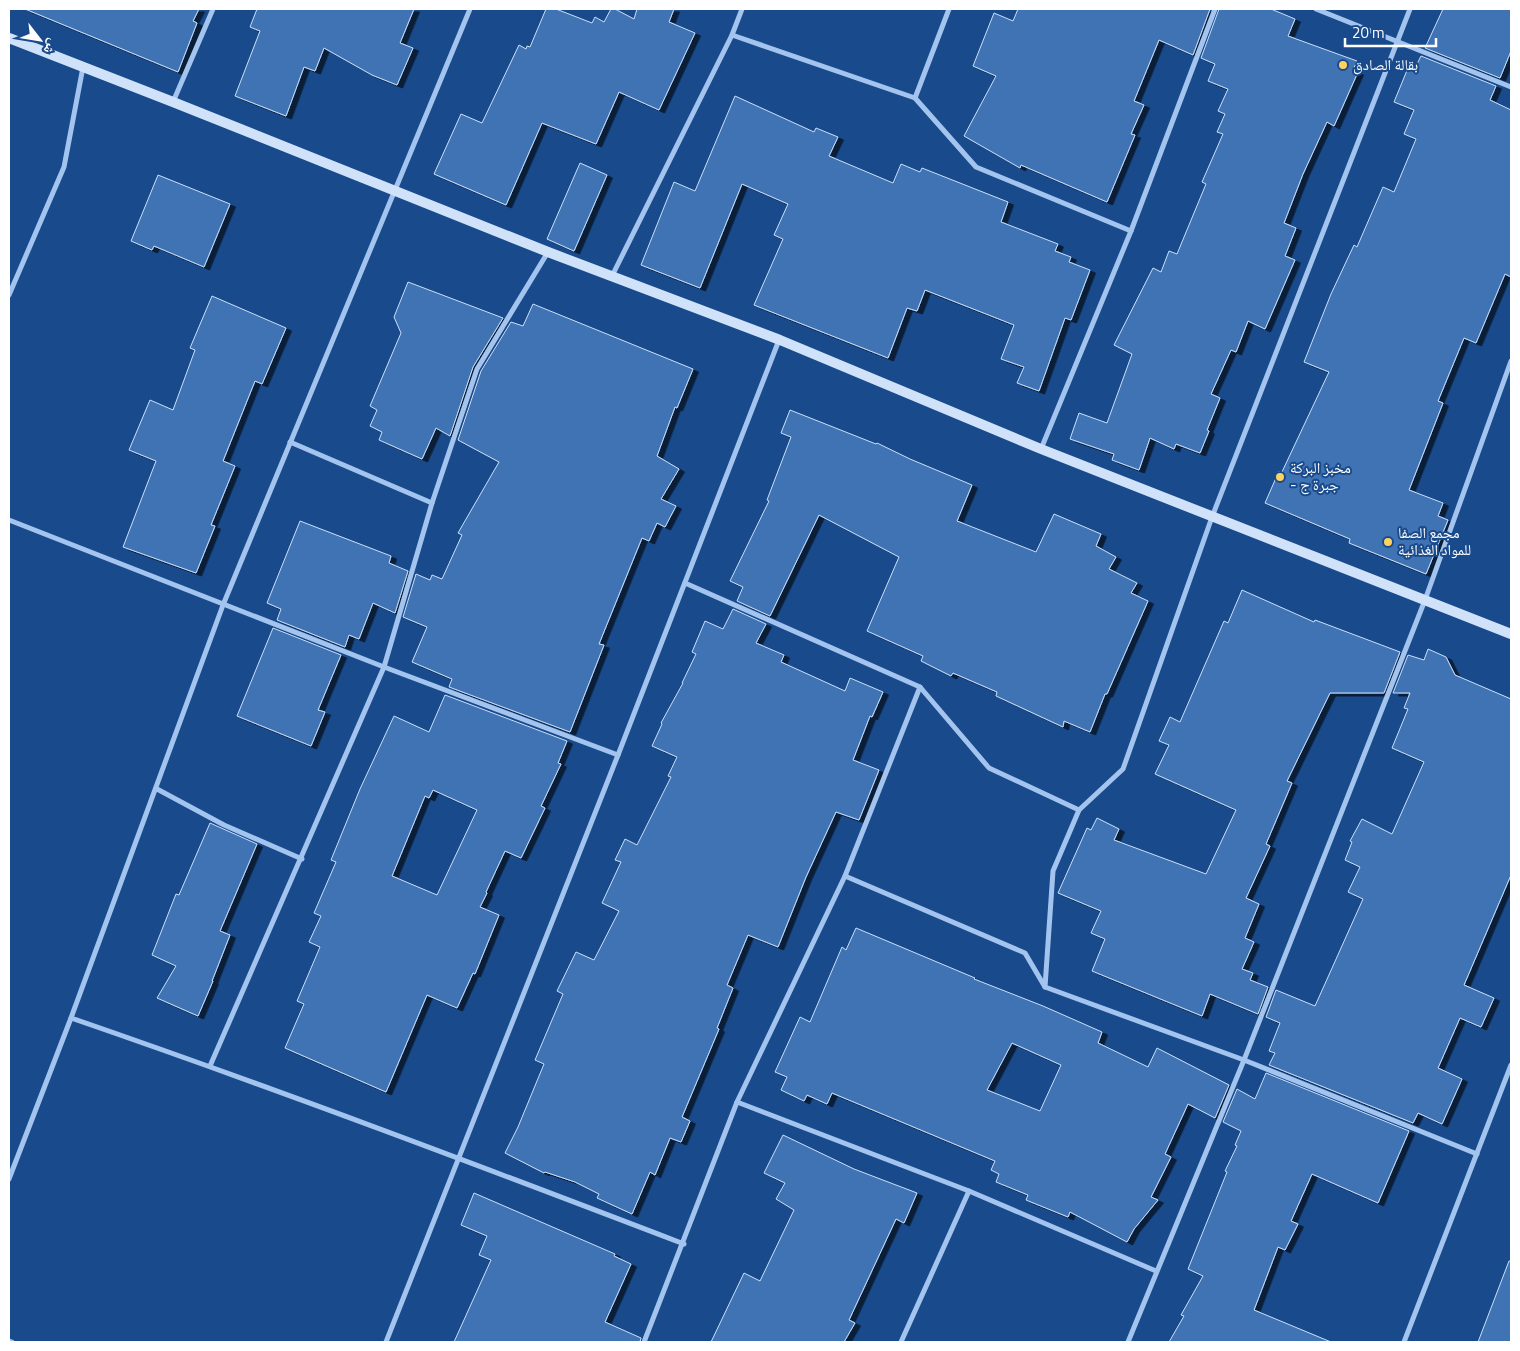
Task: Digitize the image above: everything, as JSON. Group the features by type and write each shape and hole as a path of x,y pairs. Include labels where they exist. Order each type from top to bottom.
{"street":[{"path":"173,102 213,9"},
{"path":"9,1179 72,1018 223,605 470,9"},
{"path":"612,276 732,35 742,9"},
{"path":"915,98 949,9"},
{"path":"1041,449 1131,230 1215,9"},
{"path":"1316,9 1398,40 1511,87"},
{"path":"1045,987 1053,871 1078,810 1123,770 1212,517 1410,9"},
{"path":"732,35 915,98 976,167 1131,230"},
{"path":"9,38 548,252 780,340 1041,449 1511,634"},
{"path":"9,295 64,167 83,67"},
{"path":"210,1066 302,859 384,667 432,503 477,369 548,252"},
{"path":"386,1342 780,340"},
{"path":"1128,1342 1244,1060 1424,600 1511,361"},
{"path":"290,442 432,503"},
{"path":"9,520 223,605 618,755"},
{"path":"686,583 920,687 989,768 1078,810"},
{"path":"644,1342 684,1244 737,1102 845,876 920,687"},
{"path":"157,789 224,825 302,859"},
{"path":"845,876 1025,953 1045,987 1244,1060 1477,1154"},
{"path":"72,1018 210,1066 684,1244"},
{"path":"1404,1342 1511,1065"},
{"path":"737,1102 969,1191 1156,1272"},
{"path":"901,1342 969,1191"}],"building":[{"path":"25,9 199,9 193,21 197,23 178,72"},
{"path":"257,9 414,9 400,43 413,48 397,85 372,75 324,48 315,71 304,67 286,116 235,96 260,31 250,27"},
{"path":"546,9 556,9 592,23 595,17 604,22 611,9 615,9 634,19 637,9 674,9 669,22 695,33 659,110 619,92 596,144 542,123 506,205 434,174 461,114 482,123 519,45 526,49 527,46 530,47"},
{"path":"1018,9 1210,9 1193,55 1159,40 1134,101 1144,105 1131,134 1135,135 1107,202 1021,165 1020,168 964,136 996,76 973,66 994,13 1013,21"},
{"path":"1219,9 1271,9 1295,19 1288,36 1357,61 1353,70 1358,72 1334,126 1327,122 1303,174 1284,223 1296,228 1285,256 1295,260 1265,329 1248,321 1236,352 1231,350 1211,394 1220,398 1200,453 1176,444 1174,449 1150,438 1139,470 1112,460 1114,454 1070,439 1079,413 1107,423 1132,354 1114,345 1153,268 1161,272 1169,251 1177,254 1206,184 1202,182 1223,134 1217,132 1225,114 1218,111 1228,89 1208,81 1215,64 1201,58"},
{"path":"1443,9 1511,9 1511,51 1500,78 1425,48"},
{"path":"1421,56 1496,86 1490,100 1511,110 1511,277 1505,274 1476,343 1464,338 1438,401 1443,403 1409,490 1443,503 1438,516 1448,520 1426,574 1349,543 1350,539 1265,503 1279,471 1281,474 1329,372 1304,362 1331,294 1354,245 1357,247 1383,187 1394,192 1416,139 1404,134 1414,110 1394,102 1410,63 1416,66"},
{"path":"735,96 814,132 816,128 838,137 829,156 893,183 901,164 920,172 922,168 1008,202 1001,222 1058,244 1055,251 1071,257 1069,262 1090,270 1071,320 1065,318 1039,391 1017,383 1024,367 1001,359 1014,325 925,290 917,311 907,308 888,358 754,305 783,239 774,235 788,204 742,184 700,288 641,265 674,182 695,191"},
{"path":"580,163 607,175 574,251 547,239"},
{"path":"158,175 230,204 204,267 154,246 152,250 131,241"},
{"path":"408,282 503,318 473,367 450,436 436,428 422,459 379,440 382,432 370,426 377,410 370,406 401,333 394,317"},
{"path":"212,296 286,328 262,384 255,381 223,461 235,466 211,525 215,526 196,573 123,547 156,461 129,450 150,400 173,410 195,350 190,348"},
{"path":"533,304 693,369 677,408 675,407 657,456 679,469 661,499 676,506 665,527 657,523 649,541 642,538 599,644 604,645 570,732 449,687 452,679 412,662 427,627 403,617 416,574 430,580 432,575 442,579 462,535 458,533 499,462 458,440 481,371 511,322 523,326"},
{"path":"790,410 877,443 972,485 957,521 1036,552 1054,514 1101,534 1096,546 1116,557 1109,569 1137,583 1131,593 1148,601 1107,694 1105,694 1090,732 1064,721 1063,727 996,696 997,692 953,673 951,676 921,661 923,656 867,631 899,557 819,515 770,616 737,601 743,587 730,581 769,501 767,500 791,437 781,433"},
{"path":"300,521 391,556 389,563 408,571 395,613 373,603 359,639 349,635 345,647 277,620 281,609 267,603"},
{"path":"1242,590 1314,622 1315,620 1400,652 1384,693 1330,693 1287,781 1292,783 1266,844 1270,846 1246,898 1259,904 1245,938 1254,942 1242,969 1253,973 1250,980 1268,987 1258,1014 1210,994 1202,1016 1092,971 1105,939 1091,933 1101,911 1058,893 1087,828 1091,830 1097,818 1119,829 1114,840 1206,874 1236,810 1155,774 1169,745 1159,741 1170,717 1180,722 1224,621 1228,623"},
{"path":"733,609 766,624 756,643 784,655 781,662 845,691 850,678 883,692 872,717 870,716 853,760 879,770 859,820 836,812 806,877 778,947 748,935 727,985 733,988 717,1028 719,1029 682,1117 690,1121 681,1142 670,1138 655,1175 650,1172 632,1214 597,1198 599,1194 575,1182 544,1173 505,1153 544,1064 535,1060 563,994 557,991 576,952 594,960 619,911 602,903 621,862 615,860 625,839 637,845 671,777 668,776 677,757 652,746 661,723 683,683 696,654 692,652 705,621 723,629"},
{"path":"273,628 341,655 318,710 325,712 311,746 237,716"},
{"path":"1428,649 1446,657 1455,675 1511,699 1511,875 1464,985 1494,998 1481,1027 1460,1018 1438,1068 1462,1079 1442,1124 1418,1113 1413,1123 1269,1065 1275,1053 1269,1051 1280,1023 1266,1017 1276,990 1315,1006 1363,899 1348,892 1360,867 1345,860 1352,842 1350,841 1362,819 1392,834 1424,762 1392,748 1408,709 1404,708 1410,693 1393,693 1408,655 1424,660"},
{"path":"445,695 567,741 558,763 561,764 541,806 545,808 521,858 505,851 480,907 499,915 475,974 473,973 457,1008 427,995 386,1092 285,1048 304,1004 297,1001 320,947 309,942 321,916 314,913 336,862 331,860 360,789 394,716 429,732","holes":["433,790 477,810 437,895 392,876 425,796 429,798"]},
{"path":"210,823 257,844 220,931 230,935 198,1016 157,998 176,966 152,955 176,894 179,895"},
{"path":"856,928 1102,1032 1098,1043 1148,1067 1157,1048 1229,1085 1215,1118 1188,1104 1165,1154 1171,1157 1151,1197 1158,1200 1134,1229 1127,1242 1070,1212 1068,1217 1026,1200 1028,1195 996,1182 999,1174 991,1170 995,1161 832,1093 827,1104 807,1095 804,1101 781,1090 787,1077 775,1072 800,1017 810,1022 842,947 846,950","holes":["1012,1043 1061,1065 1040,1111 987,1090"]},
{"path":"1266,1073 1409,1131 1378,1203 1312,1174 1291,1221 1298,1224 1285,1250 1278,1247 1254,1310 1331,1342 1169,1342 1184,1316 1181,1315 1203,1276 1188,1269 1227,1172 1225,1171 1237,1146 1235,1145 1241,1131 1223,1122 1237,1089 1255,1099"},
{"path":"783,1135 854,1169 917,1193 904,1223 896,1219 849,1320 855,1323 844,1342 711,1342 744,1273 760,1281 794,1210 776,1199 785,1183 764,1173"},
{"path":"474,1193 615,1254 614,1256 631,1264 605,1322 641,1338 640,1342 454,1342 491,1260 479,1255 487,1236 461,1225"},
{"path":"1509,1261 1511,1261 1511,1342 1478,1342"}],"place":[{"name":"بقالة الصادق","path":"1343,65"},
{"name":"مخبز البركة - جبرة ج","path":"1280,477"},
{"name":"مجمع الصفا للمواد الغذائية","path":"1388,542"}]}
